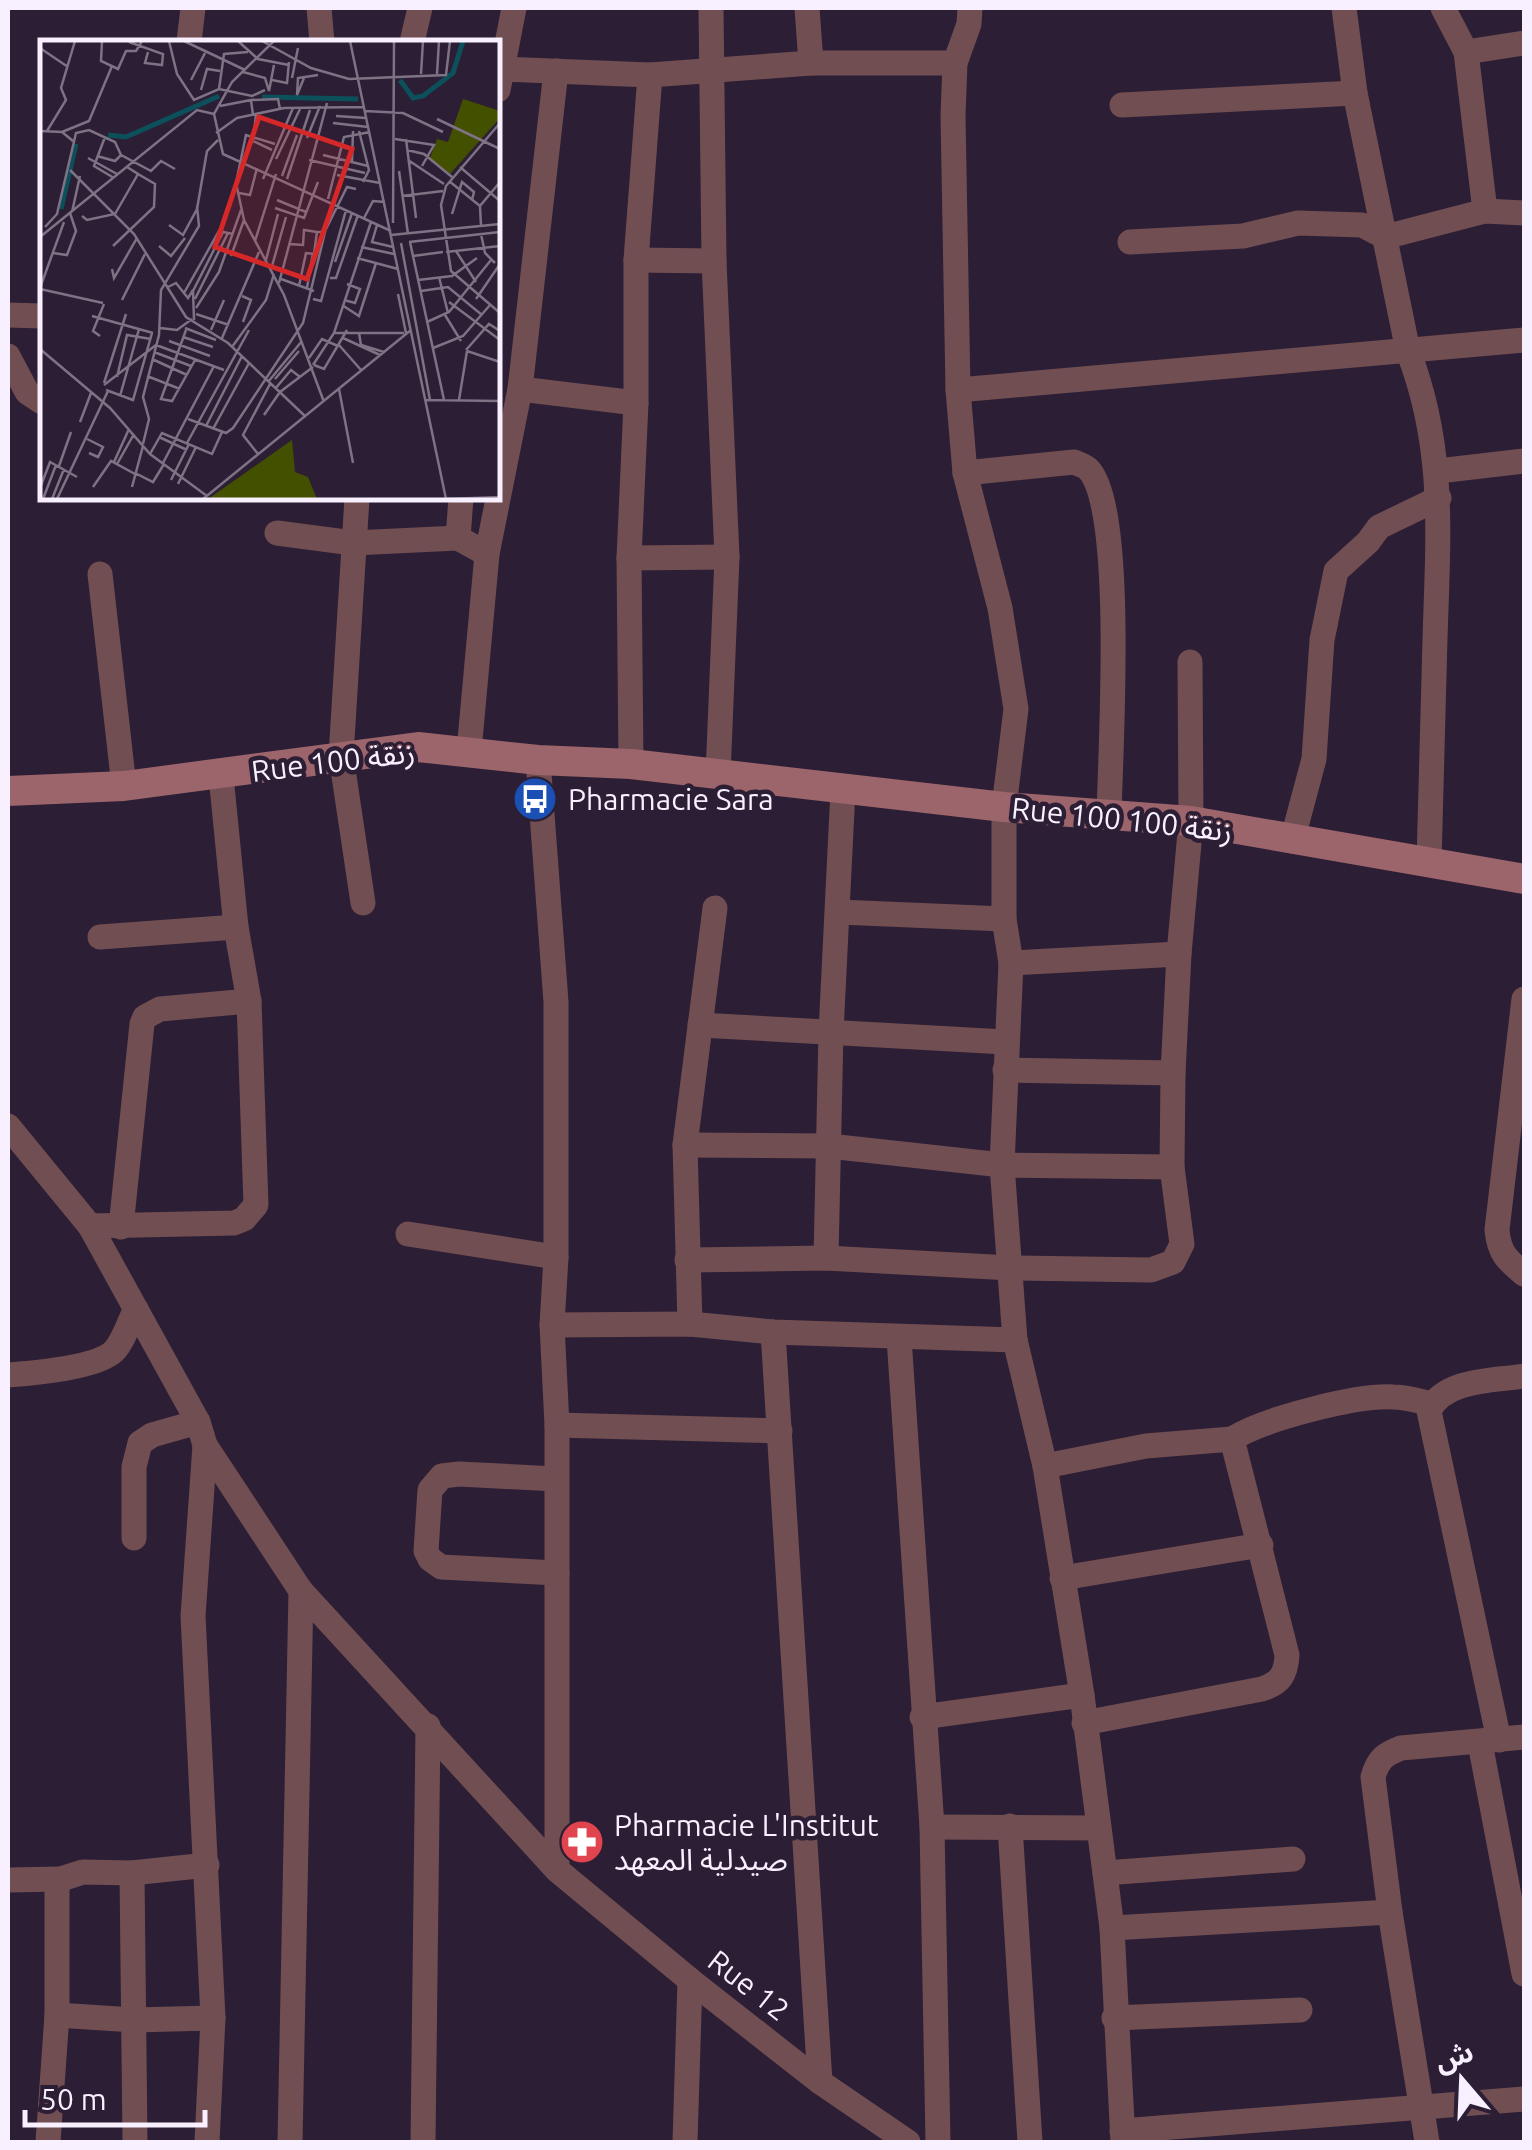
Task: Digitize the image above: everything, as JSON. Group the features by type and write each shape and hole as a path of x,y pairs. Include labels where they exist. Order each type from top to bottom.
{"street":[{"path":"189,40 192,8"},
{"path":"319,8 322,40"},
{"path":"412,40 420,8"},
{"path":"500,75 514,8"},
{"path":"711,8 714,260 727,557 718,775"},
{"path":"807,8 811,63"},
{"path":"970,8 969,24 955,63 953,115 958,390 965,472 1000,608 1016,709 1004,807 1004,919 1010,962 1002,1165 1016,1340 1045,1466 1082,1696 1112,1928 1123,2137 1524,2099"},
{"path":"1344,8 1356,93 1408,351 1418,378 1438,472 1429,862"},
{"path":"1444,8 1466,52 1485,211"},
{"path":"1466,52 1524,43"},
{"path":"500,80 556,71 650,75 811,63 955,63"},
{"path":"500,489 520,389 556,71"},
{"path":"631,764 629,558 636,403 636,260 650,75"},
{"path":"1122,105 1356,93"},
{"path":"1130,242 1243,236 1298,223 1362,225 1385,237 1485,211 1524,212"},
{"path":"636,260 714,260"},
{"path":"8,314 40,316"},
{"path":"958,390 1524,340"},
{"path":"8,356 27,392 40,401"},
{"path":"520,389 636,403"},
{"path":"965,472 1074,462 1086,468 1094,479 1113,577 1109,816"},
{"path":"1438,472 1524,462"},
{"path":"1292,841 1314,759 1322,640 1336,571 1379,527 1439,498"},
{"path":"357,500 341,756 363,903"},
{"path":"458,538 461,500"},
{"path":"469,751 487,554 498,500"},
{"path":"277,533 353,543 458,538 487,554"},
{"path":"629,558 727,557"},
{"path":"100,574 124,786"},
{"path":"687,1260 826,1258 1011,1268 1152,1270 1173,1262 1182,1244 1172,1168 1173,1073 1191,821 1190,662"},
{"name":"Rue 100 زنقة","path":"8,791 124,786 221,776 418,747 718,775"},
{"path":"538,760 556,1002 556,1257 552,1325 556,1425 557,1870"},
{"name":"Rue 100 زنقة 100","path":"718,775 1004,807 1191,821 1524,879"},
{"path":"90,1226 234,1223 244,1219 256,1205 249,1001 236,926 221,776"},
{"path":"826,1258 831,1032 843,790"},
{"path":"690,1324 685,1144 714,908"},
{"path":"839,912 1004,919"},
{"path":"100,937 236,926"},
{"path":"1010,962 1179,954"},
{"path":"1524,999 1497,1230 1498,1248 1524,1274"},
{"path":"120,1227 145,1017 160,1009 249,1001"},
{"path":"700,1025 1004,1042"},
{"path":"1005,1070 1173,1073"},
{"name":"Rue 12","path":"8,1126 90,1226 202,1433 301,1591 557,1870 820,2082 908,2142"},
{"path":"685,1144 829,1146 1002,1165 1172,1168"},
{"path":"408,1234 556,1257"},
{"path":"8,1375 104,1357 115,1350 136,1309"},
{"path":"552,1325 690,1324 773,1332 1016,1340"},
{"path":"773,1332 820,2082"},
{"path":"898,1338 932,1826 938,2142"},
{"path":"1524,1376 1447,1391 1435,1398 1428,1411 1501,1740 1524,1974"},
{"path":"1045,1466 1146,1446 1232,1439 1265,1424 1361,1400 1390,1396 1432,1404"},
{"path":"556,1425 780,1431"},
{"path":"134,1538 134,1467 140,1443 152,1434 202,1433 194,1616 213,2018 207,2142"},
{"path":"1084,1724 1262,1689 1282,1678 1287,1656 1232,1439"},
{"path":"556,1479 442,1476 430,1490 426,1551 441,1566 556,1574"},
{"path":"1062,1578 1261,1545"},
{"path":"290,2142 301,1591"},
{"path":"922,1716 1082,1696"},
{"path":"423,2142 428,1726"},
{"path":"1426,2142 1373,1777 1377,1763 1401,1748 1501,1740"},
{"path":"932,1826 1098,1828"},
{"path":"1010,1826 1030,2142"},
{"path":"1105,1874 1293,1859"},
{"path":"8,1880 207,1865"},
{"path":"132,1873 135,2142"},
{"path":"48,2142 57,2015 56,1902 61,1879"},
{"path":"1112,1928 1390,1912"},
{"path":"685,2142 690,1980"},
{"path":"1114,2018 1300,2010"},
{"path":"57,2015 134,2020 213,2018"}],"place":[{"name":"Pharmacie Sara","path":"535,799"},
{"name":"Pharmacie L'Institut صيدلية المعهد","path":"582,1842"}]}
